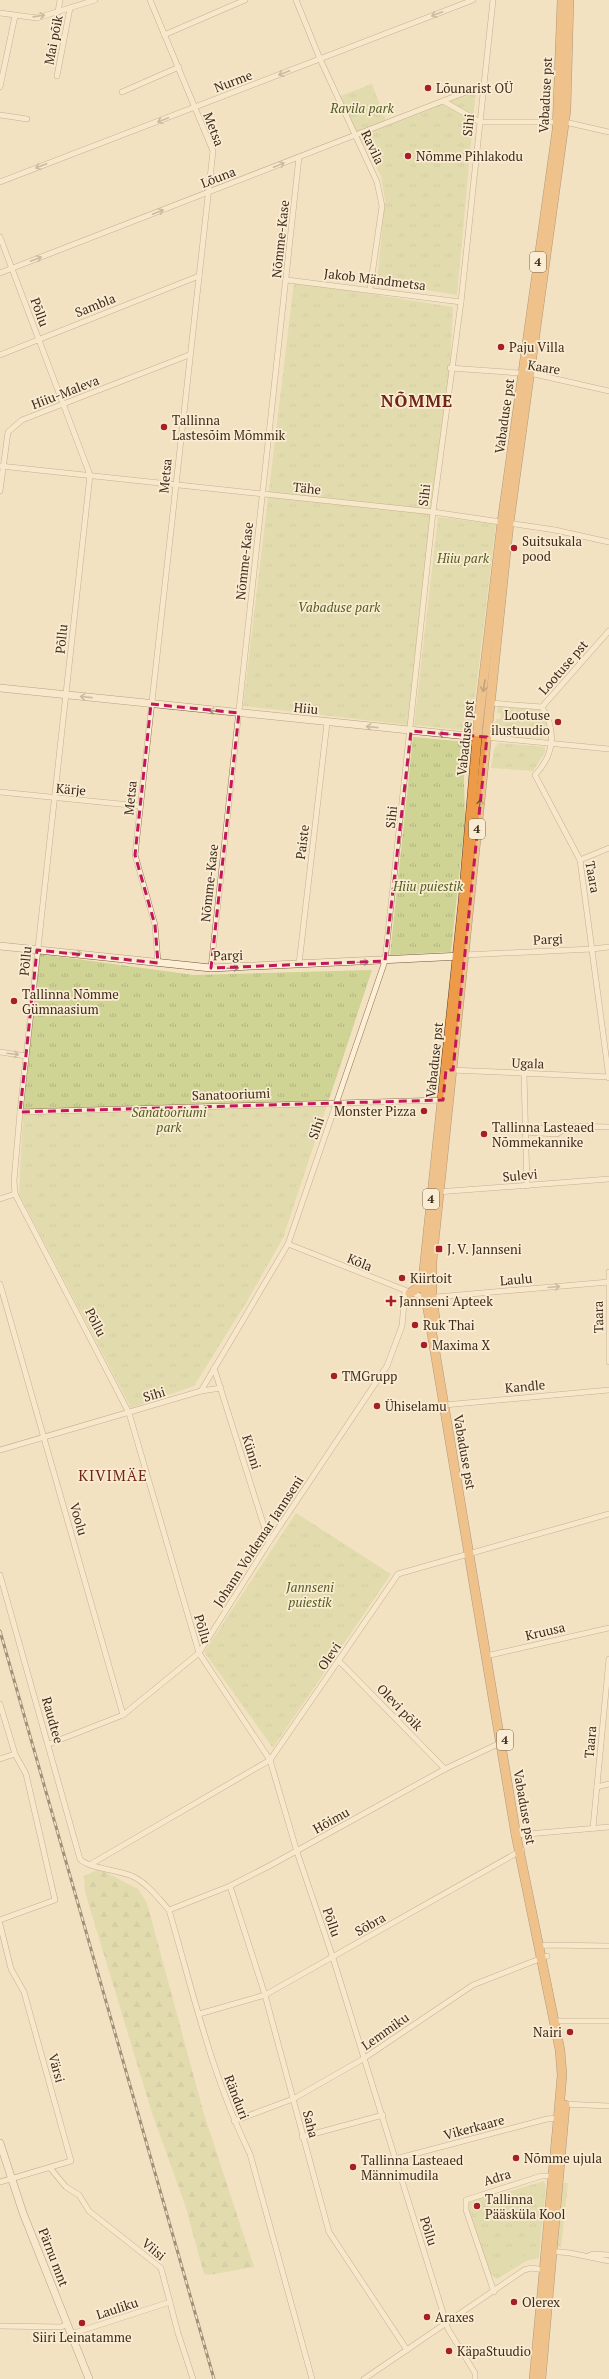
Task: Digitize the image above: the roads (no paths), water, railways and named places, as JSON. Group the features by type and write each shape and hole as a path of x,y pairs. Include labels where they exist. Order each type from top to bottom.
{"highway":[{"name":"Vabaduse pst","path":"561,122 562,0"},
{"name":"Vabaduse pst","path":"461,956 477,737 561,122 569,0"},
{"name":"Vabaduse pst","path":"506,523 487,737 461,956 436,1192 423,1280 446,1405 518,1835"},
{"name":"Vabaduse pst","path":"427,1300 431,1271 436,1192"},
{"path":"407,1292 418,1288 423,1280"},
{"name":"Vabaduse pst","path":"488,1655 500,1743 521,1850 558,2021 561,2060 562,2104 557,2176 548,2270 534,2379"},
{"name":"Vabaduse pst","path":"557,2176 558,2118 562,2104"},
{"name":"Vabaduse pst","path":"541,2379 548,2270"}],"street":[{"path":"58,12 60,0"},
{"path":"0,13 37,18 95,0"},
{"name":"Metsa","path":"150,0 213,151 135,855 155,925 158,963"},
{"path":"164,34 245,0"},
{"name":"Ravila","path":"296,0 320,59 377,182 382,206 370,289"},
{"name":"Nurme","path":"0,182 473,0"},
{"name":"Sihi","path":"0,1450 201,1391 288,1244 385,961 411,731 433,512 450,368 461,302 493,0"},
{"name":"Mai põik","path":"57,76 70,8"},
{"path":"0,87 15,16"},
{"path":"122,92 179,67"},
{"name":"Lõuna","path":"0,273 484,85"},
{"path":"443,101 480,122 561,122 609,132"},
{"path":"0,115 27,119"},
{"name":"Nõmme-Kase","path":"212,968 299,157"},
{"name":"Põllu","path":"0,237 13,268 38,340 65,404 90,475 20,1112 14,1181 15,1194 129,1413 199,1652 270,1760 297,1852 333,1958 363,2059 447,2323 475,2373 475,2379"},
{"name":"Sambla","path":"0,355 199,276"},
{"name":"Jakob Mändmetsa","path":"287,280 370,289 461,302"},
{"name":"Hiiu-Maleva","path":"0,491 1,467 8,432 11,427 22,420 190,355"},
{"name":"Kaare","path":"450,368 526,374 609,391"},
{"name":"Tähe","path":"1,467 90,475 433,512 555,530 609,542"},
{"name":"Lootuse pst","path":"552,743 550,725 542,707 608,633"},
{"name":"Hiiu","path":"0,688 327,723 609,749"},
{"path":"490,703 542,707"},
{"name":"Paiste","path":"299,964 327,723"},
{"name":"Taara","path":"552,743 548,757 535,775 580,860 609,1077"},
{"name":"Kärje","path":"0,792 54,799 140,806"},
{"path":"580,860 609,848"},
{"name":"Pargi","path":"0,946 212,968 385,961 609,947"},
{"path":"0,1052 26,1056"},
{"name":"Ugala","path":"449,1070 609,1077"},
{"path":"524,1074 524,1132 527,1186"},
{"name":"Sanatooriumi","path":"20,1112 446,1100"},
{"path":"524,1132 533,1132 540,1135 557,1134 569,1126 609,1127"},
{"name":"Sulevi","path":"436,1192 609,1179"},
{"path":"0,1199 15,1194"},
{"name":"Kõla","path":"288,1244 427,1300"},
{"name":"Taara","path":"609,1272 609,1362"},
{"name":"Laulu","path":"427,1300 609,1282"},
{"name":"Voolu","path":"0,1284 123,1715"},
{"name":"Johann Voldemar Jannseni","path":"49,1744 123,1715 199,1652 269,1542 387,1366 398,1338 407,1292"},
{"path":"405,1304 427,1300"},
{"name":"Künni","path":"214,1368 269,1542"},
{"path":"201,1391 221,1388"},
{"name":"Kandle","path":"446,1405 609,1390"},
{"name":"Olevi","path":"91,1864 270,1760 398,1574 609,1514"},
{"name":"Raudtee","path":"0,1575 49,1744 80,1859 88,1865 91,1864"},
{"name":"Kruusa","path":"488,1655 609,1628"},
{"name":"Taara","path":"593,1828 608,1685 609,1659"},
{"name":"Olevi põik","path":"339,1661 445,1769"},
{"path":"0,1704 15,1754 26,1774 55,1900 0,1920"},
{"name":"Hõimu","path":"169,1910 230,1886 297,1852 445,1769 500,1743"},
{"path":"0,1759 15,1754"},
{"path":"597,1787 609,1784"},
{"path":"518,1835 609,1827"},
{"name":"Sõbra","path":"199,2014 265,1995 333,1958 521,1850"},
{"name":"Ränduri","path":"91,1864 132,1876 153,1892 169,1910 215,2069 234,2121 250,2154 312,2379"},
{"name":"Saha","path":"230,1886 265,1995 302,2137 329,2232 407,2350"},
{"name":"Värsi","path":"0,1924 11,1969 24,1992 71,2161 51,2169 0,2182"},
{"path":"542,1946 609,1946"},
{"path":"0,1954 7,1952"},
{"name":"Lemmiku","path":"234,2121 293,2099 363,2059 473,1984 544,1957"},
{"path":"558,2021 609,2021"},
{"path":"562,2104 609,2106"},
{"path":"302,2137 382,2115"},
{"name":"Vikerkaare","path":"395,2159 547,2119 558,2118"},
{"name":"Pärnu mnt","path":"0,2143 11,2180 89,2379"},
{"name":"Viisi","path":"51,2169 66,2187 79,2195 89,2211 115,2229 146,2258 157,2264 163,2273 193,2379"},
{"name":"Adra","path":"494,2292 466,2210 466,2200 541,2176 557,2176"},
{"path":"550,2251 588,2256 592,2259 609,2261"},
{"path":"588,2256 593,2254 609,2255"},
{"path":"364,2379 494,2292 524,2270 531,2268 548,2270"},
{"name":"Lauliku","path":"71,2334 170,2302"},
{"path":"0,2326 61,2327 67,2324"}],"railway":[{"path":"0,1631 214,2379"}],"place":[{"name":"Lõunarist OÜ","path":"428,88"},
{"name":"Nõmme Pihlakodu","path":"408,156"},
{"name":"Paju Villa","path":"501,347"},
{"name":"Tallinna Lastesõim Mõmmik","path":"164,427"},
{"name":"Suitsukala pood","path":"514,548"},
{"name":"Lootuse ilustuudio","path":"558,722"},
{"name":"Tallinna Nõmme Gümnaasium","path":"14,1001"},
{"name":"Monster Pizza","path":"424,1111"},
{"name":"Tallinna Lasteaed Nõmmekannike","path":"484,1134"},
{"name":"J. V. Jannseni","path":"439,1249"},
{"name":"Kiirtoit","path":"402,1278"},
{"name":"Jannseni Apteek","path":"391,1301"},
{"name":"Ruk Thai","path":"415,1325"},
{"name":"Maxima X","path":"424,1345"},
{"name":"TMGrupp","path":"334,1376"},
{"name":"Ühiselamu","path":"377,1406"},
{"name":"Nairi","path":"570,2032"},
{"name":"Nõmme ujula","path":"516,2158"},
{"name":"Tallinna Lasteaed Männimudila","path":"353,2167"},
{"name":"Tallinna Pääsküla Kool","path":"477,2206"},
{"name":"Olerex","path":"514,2302"},
{"name":"Araxes","path":"427,2317"},
{"name":"Siiri Leinatamme","path":"82,2323"},
{"name":"KäpaStuudio","path":"449,2351"}],"district":[{"name":"NÕMME","path":"417,401"},
{"name":"KIVIMÄE","path":"113,1476"}],"park label":[{"name":"Ravila park","path":"362,108"},
{"name":"Hiiu park","path":"463,558"},
{"name":"Vabaduse park","path":"339,607"},
{"name":"Hiiu puiestik","path":"428,886"},
{"name":"Sanatooriumi park","path":"169,1120"},
{"name":"Jannseni puiestik","path":"310,1594"}]}
